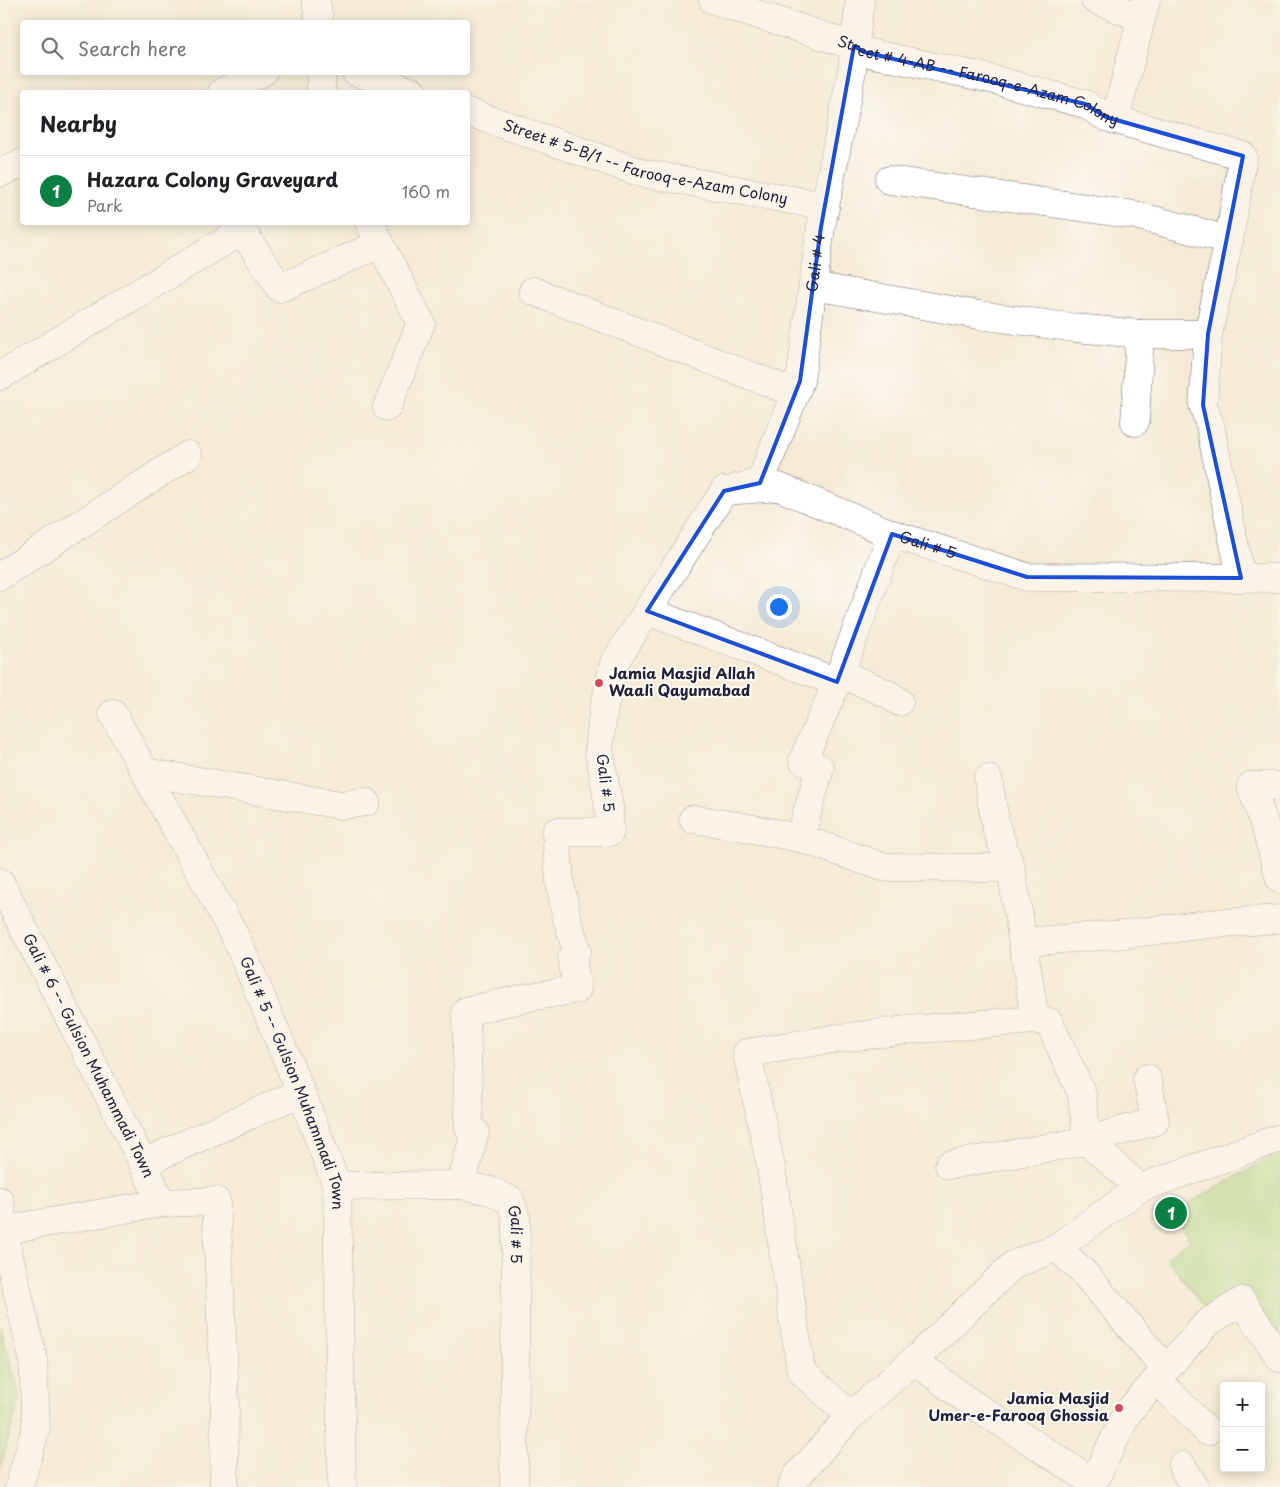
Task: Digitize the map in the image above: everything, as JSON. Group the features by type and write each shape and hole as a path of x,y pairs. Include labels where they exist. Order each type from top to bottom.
{"street":[{"path":"316,0 319,20"},
{"name":"Street # 4-AB -- Farooq-e-Azam Colony","path":"713,0 854,46 864,52 987,78 1085,104 1106,117 1115,120 1243,156 1229,240"},
{"name":"Gali # 4","path":"724,491 760,482 800,381 825,206 852,70 860,0"},
{"path":"1095,0 1143,9 1115,120"},
{"path":"226,90 257,75"},
{"path":"321,75 321,90"},
{"path":"365,75 407,90"},
{"name":"Street # 5-B/1 -- Farooq-e-Azam Colony","path":"470,113 642,173 825,206"},
{"path":"0,173 20,164"},
{"path":"889,180 1135,215 1229,240 1208,334 1203,406 1210,425 1241,578"},
{"path":"0,376 242,231 280,288 375,233 421,323 386,407"},
{"path":"813,286 980,315 1076,328 1140,334 1208,334"},
{"path":"533,291 795,393"},
{"path":"1136,422 1140,334"},
{"path":"0,576 188,455"},
{"name":"Gali # 5","path":"514,1487 516,1218 510,1200 491,1191 461,1185 475,1132 469,1128 466,1012 578,988 572,958 577,951 566,915 560,882 556,832 610,832 609,807 600,751 603,712 614,663 724,491 779,487 892,534 1027,577 1280,578"},
{"path":"800,838 820,768 803,760 838,677 892,534"},
{"path":"647,611 890,695 899,702"},
{"name":"Gali # 5 -- Gulsion Muhammadi Town","path":"113,714 237,940 301,1092 337,1186 342,1487"},
{"path":"145,772 341,806 366,802"},
{"path":"988,779 996,827 1011,868 1024,942 1034,1020"},
{"path":"1280,786 1251,786 1266,829 1280,879"},
{"path":"693,819 800,838 882,867 1011,868"},
{"name":"Gali # 6 -- Gulsion Muhammadi Town","path":"0,882 161,1203"},
{"path":"1024,942 1280,919"},
{"path":"851,1416 801,1371 771,1167 747,1053 832,1039 908,1030 1034,1020 1049,1022 1082,1094 1087,1141 1140,1188"},
{"path":"949,1166 1087,1141 1155,1121 1147,1078"},
{"path":"142,1164 301,1092"},
{"path":"792,1487 797,1476 851,1416 914,1360 1013,1265 1057,1247 1140,1188 1280,1138"},
{"path":"337,1186 461,1185"},
{"path":"0,1201 3,1230 33,1358 36,1428 19,1487"},
{"path":"3,1230 161,1203 216,1202 225,1402 224,1487"},
{"path":"1057,1247 1084,1273 1207,1431"},
{"path":"914,1360 965,1399 1092,1485 1128,1412 1207,1323 1242,1301 1280,1358"}],"highlighted area":[{"path":"854,46 864,52 1085,104 1106,117 1243,156 1208,334 1203,405 1241,578 1027,577 892,534 837,682 647,611 724,491 760,483 800,381 821,227"}],"green space":[{"path":"1280,1152 1280,1341 1269,1322 1207,1311 1166,1257 1190,1240 1171,1213"},
{"path":"0,1326 20,1397 0,1469"}],"place":[{"name":"Jamia Masjid Allah Waali Qayumabad","path":"599,683"},
{"name":"Hazara Colony Graveyard","path":"1171,1213"},
{"name":"Jamia Masjid Umer-e-Farooq Ghossia","path":"1119,1408"}]}
